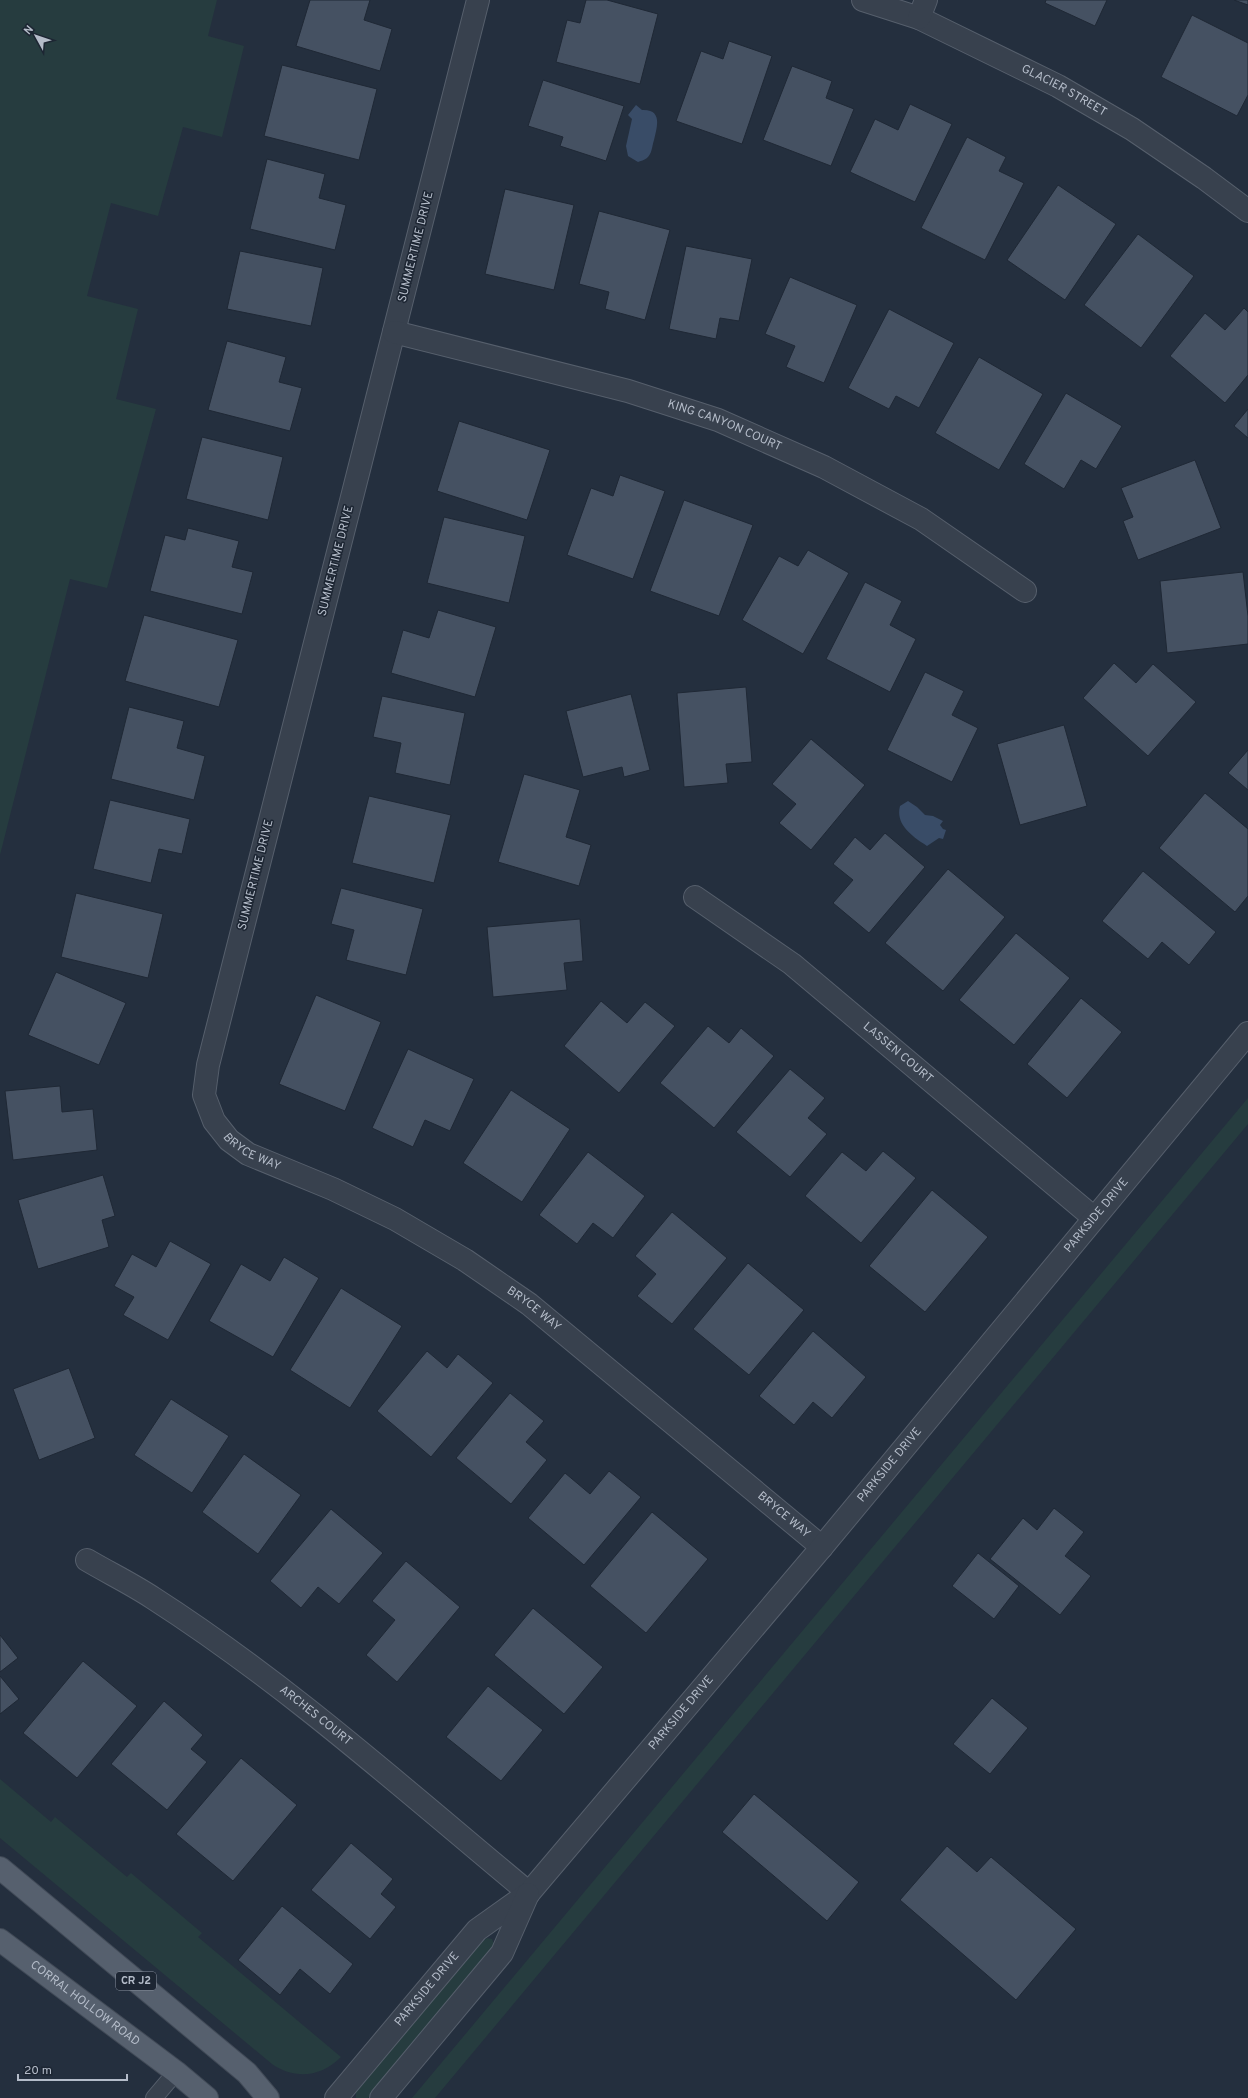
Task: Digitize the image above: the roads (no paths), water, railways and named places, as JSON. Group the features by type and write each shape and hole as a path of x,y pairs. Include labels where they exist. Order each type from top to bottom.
{"main road":[{"name":"CR J2","path":"0,1868 247,2073 268,2098"},
{"name":"CORRAL HOLLOW ROAD","path":"0,1940 176,2072 207,2098"}],"street":[{"name":"SUMMERTIME DRIVE","path":"214,1121 204,1096 208,1065 478,0"},
{"name":"GLACIER STREET","path":"863,0 923,9 1132,128 1204,178 1248,211"},
{"name":"KING CANYON COURT","path":"394,332 628,391 718,420 824,467 921,519 1025,591"},
{"name":"LASSEN COURT","path":"695,898 792,964 1094,1218"},
{"name":"PARKSIDE DRIVE","path":"336,2098 477,1930 529,1893 822,1547 1248,1033"},
{"name":"BRYCE WAY","path":"214,1121 229,1140 248,1154 333,1189 395,1219 465,1260 530,1304 822,1547"},
{"name":"ARCHES COURT","path":"87,1560 152,1597 215,1639 296,1699 529,1893"},
{"name":"PARKSIDE DRIVE","path":"381,2098 502,1953 529,1893"}],"lane":[{"path":"154,2098 176,2072"}],"water":[{"path":"636,105 642,110 649,110 653,112 657,120 652,150 646,159 638,162 628,156 626,146 632,119 628,115"},
{"path":"908,801 925,815 933,816 943,821 940,825 946,830 943,839 939,838 927,846 906,830 900,819 899,813 900,806"}]}
